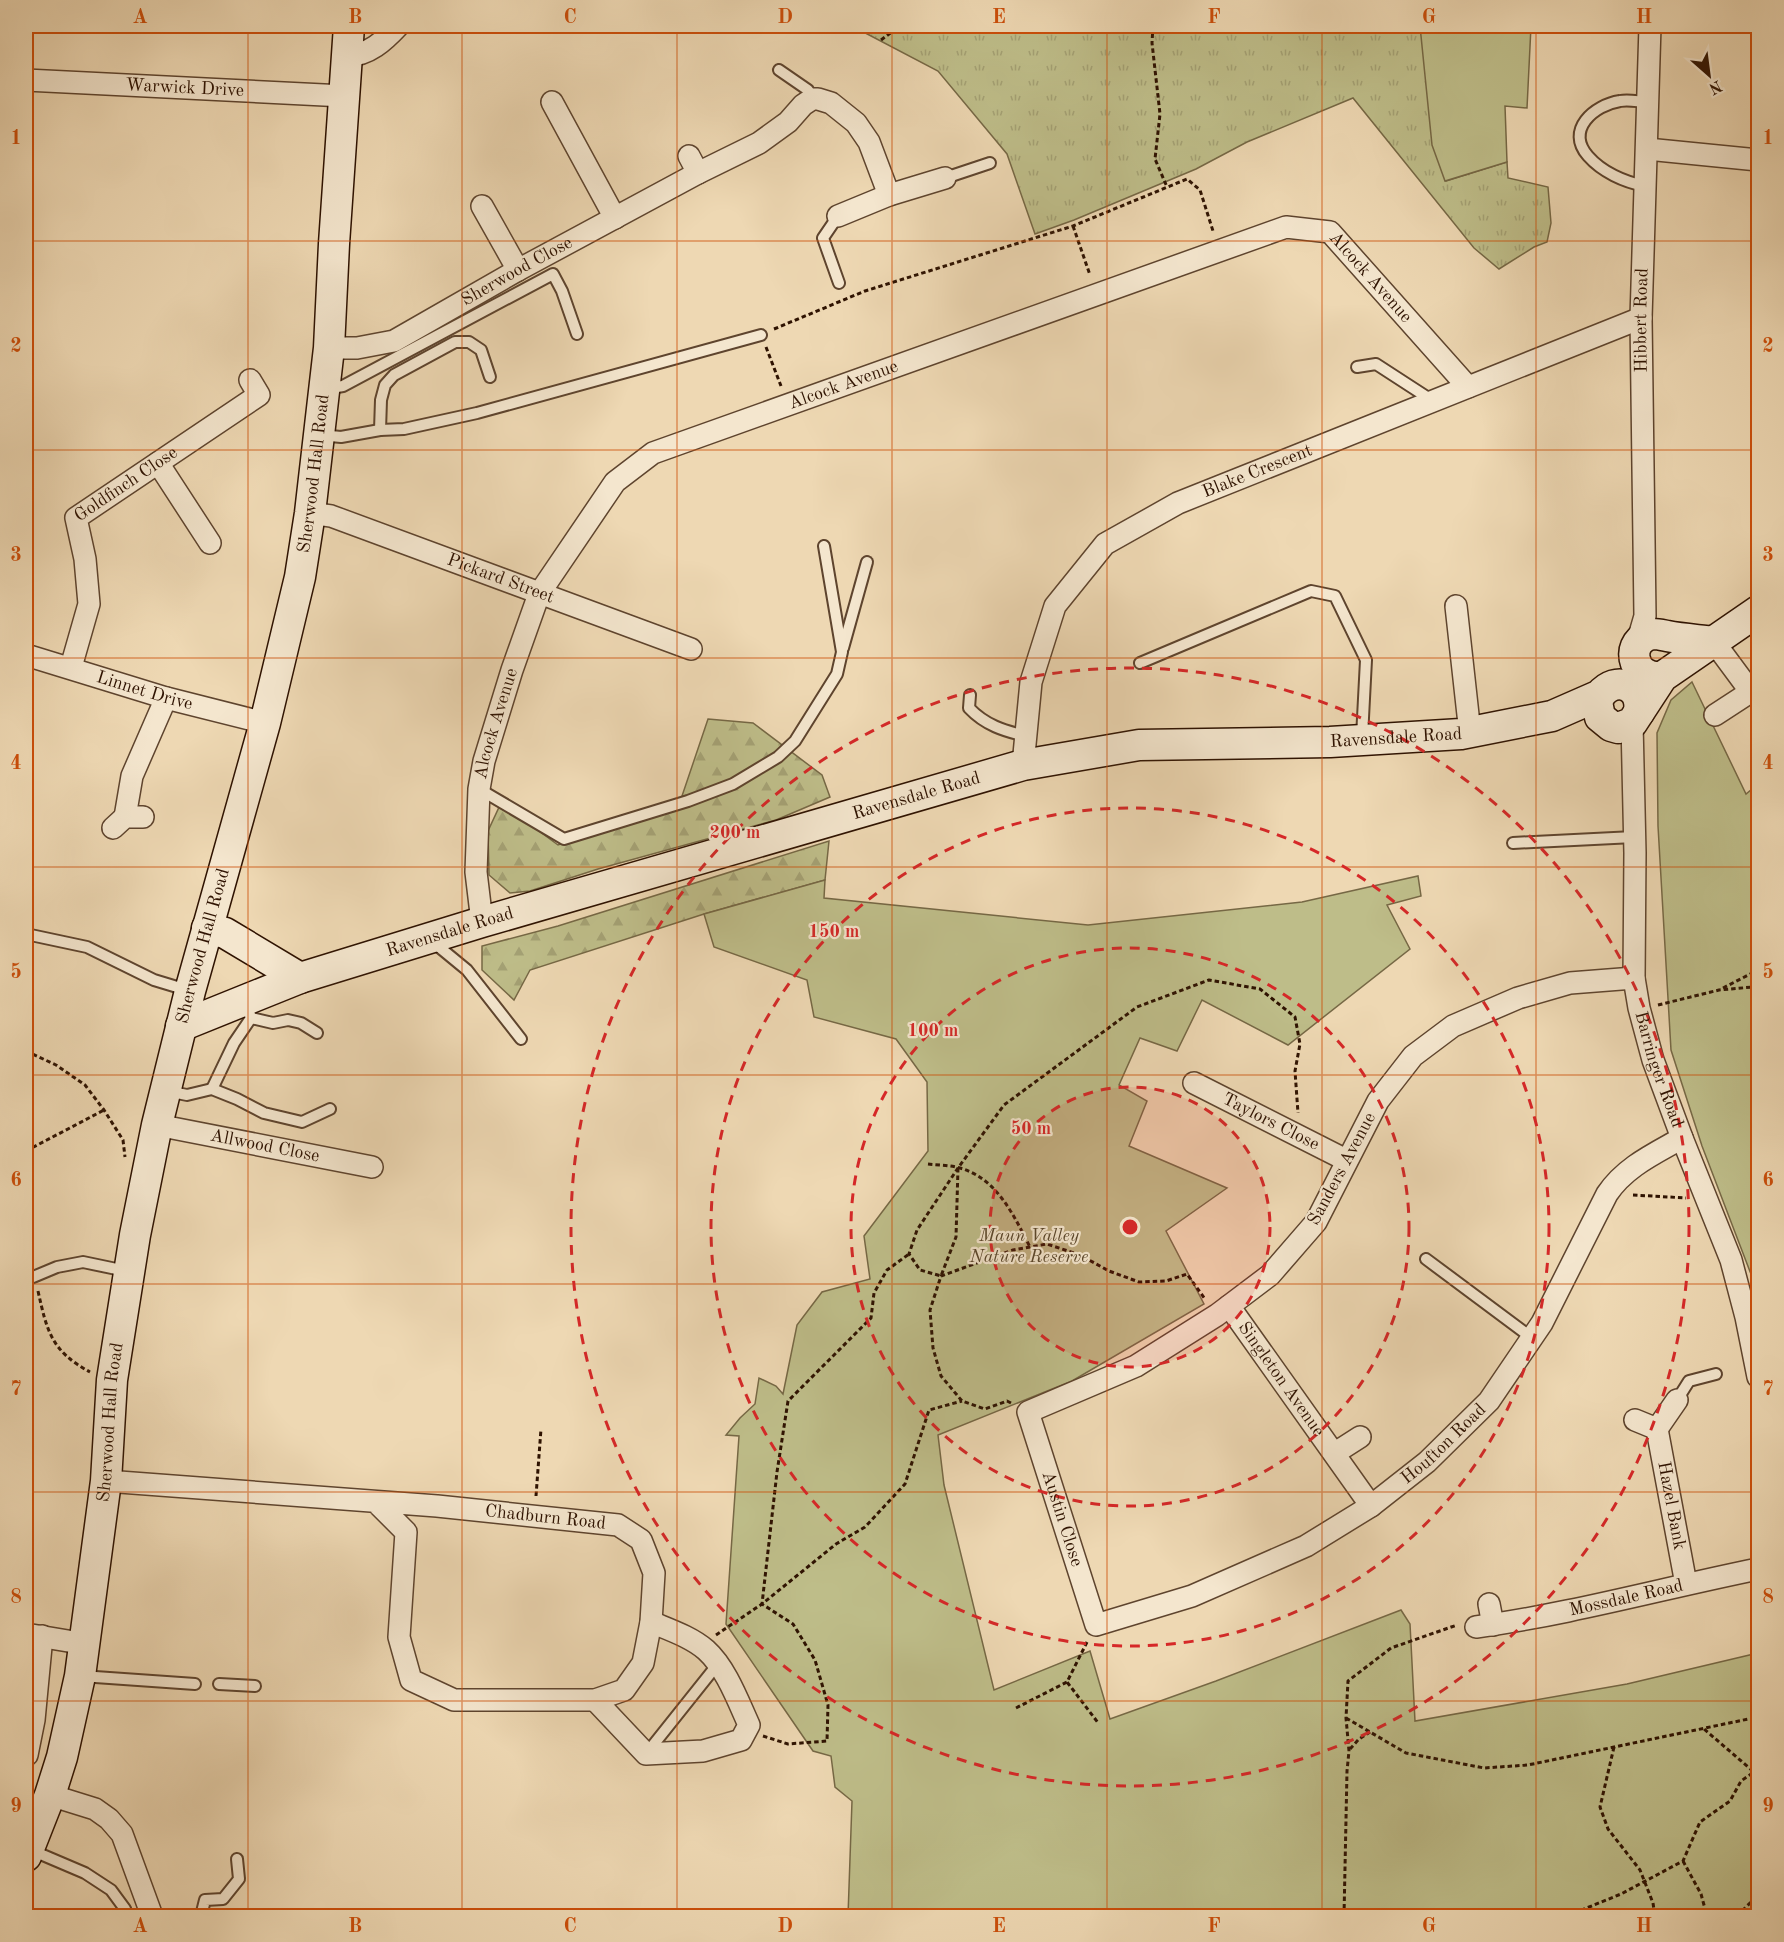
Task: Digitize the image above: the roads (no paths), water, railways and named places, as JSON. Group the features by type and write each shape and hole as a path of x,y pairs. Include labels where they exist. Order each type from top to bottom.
{"main road":[{"name":"Sherwood Hall Road","path":"27,1853 62,1757 81,1676 106,1481 112,1380 157,1125 190,991 265,723 300,577 320,435 329,348 349,26"},
{"path":"1631,683 1642,673 1648,676 1668,673 1758,611"},
{"name":"Ravensdale Road","path":"181,1026 242,1008 300,978 482,922 1023,765 1139,745 1362,740 1470,733 1552,716 1631,683 1714,642"},
{"path":"1631,683 1676,647 1677,661 1668,673"},
{"path":"207,928 225,933 300,978"},
{"path":"190,991 207,999 242,1008"}],"street":[{"path":"347,56 361,56 385,40 398,26"},
{"name":"Hibbert Road","path":"1631,683 1650,26"},
{"name":"Warwick Drive","path":"26,80 344,96"},
{"path":"812,99 831,103 856,123 869,142 889,195"},
{"name":"Sherwood Close","path":"329,348 357,348 394,341 615,218 693,165 759,143 788,122 803,105 812,99"},
{"path":"552,102 615,218"},
{"path":"1647,149 1758,160"},
{"path":"838,216 889,195 945,177"},
{"path":"482,206 518,270"},
{"name":"Alcock Avenue","path":"482,922 476,872 479,789 484,761 512,670 539,594 615,482 653,453 1286,227 1330,231 1468,387"},
{"name":"Blake Crescent","path":"1023,765 1031,682 1055,606 1106,544 1178,503 1641,318"},
{"name":"Goldfinch Close","path":"70,667 89,604 85,559 76,518 259,395 250,380"},
{"path":"158,463 210,543"},
{"name":"Pickard Street","path":"310,513 331,516 691,649"},
{"path":"1456,606 1470,733"},
{"path":"1714,642 1755,689 1715,715"},
{"name":"Linnet Drive","path":"26,655 165,698 265,723"},
{"name":"Barringer Road","path":"1631,683 1634,978 1639,1008 1653,1060 1731,1260 1758,1377"},
{"path":"127,821 132,776 165,698"},
{"name":"Sanders Avenue","path":"1028,1412 1136,1366 1223,1310 1270,1275 1316,1222 1377,1101 1413,1056 1453,1026 1518,998 1570,983 1634,978"},
{"name":"Taylors Close","path":"1194,1083 1346,1160"},
{"name":"Allwood Close","path":"157,1125 372,1167"},
{"name":"Houfton Road","path":"1096,1625 1192,1596 1306,1546 1371,1506 1427,1462 1489,1401 1532,1338 1615,1182 1640,1161 1682,1138"},
{"name":"Singleton Avenue","path":"1223,1310 1335,1453 1371,1506"},
{"path":"1635,1420 1658,1429 1677,1400"},
{"name":"Austin Close","path":"1028,1412 1096,1625"},
{"name":"Hazel Bank","path":"1658,1429 1686,1584"},
{"name":"Singleton Avenue","path":"1335,1453 1359,1437"},
{"name":"Chadburn Road","path":"106,1481 436,1506 618,1525 641,1540 654,1573 651,1622 643,1663 624,1690 595,1700 454,1700 411,1680 399,1637 406,1532"},
{"path":"376,1502 406,1532 418,1519 436,1506"},
{"name":"Mossdale Road","path":"1489,1604 1484,1626 1560,1614 1758,1569"},
{"path":"595,1700 646,1754 703,1751 741,1740 749,1725 727,1679 707,1651 689,1639 651,1622"},
{"path":"27,1755 34,1635 86,1644"},
{"path":"50,1795 95,1809 109,1819 122,1834 152,1917"}],"lane":[{"path":"779,70 808,90 812,99"},
{"path":"1645,186 1628,183 1597,164 1583,150 1580,135 1585,118 1594,111 1619,101 1648,102"},
{"path":"945,177 990,163"},
{"path":"838,216 823,238 838,283"},
{"path":"325,389 343,386 553,274 562,291 577,334"},
{"path":"320,435 341,437 380,430 404,429 477,412 761,335"},
{"path":"380,430 381,400 385,385 394,375 455,342 469,342 481,350 490,377"},
{"path":"1356,367 1376,364 1433,401"},
{"path":"824,546 842,652"},
{"path":"479,789 564,839 733,784 778,757 795,741 837,674 867,562"},
{"path":"1140,663 1311,591 1335,596 1366,660 1362,740"},
{"path":"970,695 969,708 975,714 1000,730 1026,736"},
{"path":"1513,843 1634,837"},
{"path":"26,934 87,947 154,980 190,991"},
{"path":"428,939 467,970 521,1039"},
{"path":"212,1089 234,1043 242,1008 273,1023 288,1020 301,1023 317,1033"},
{"path":"167,1091 187,1095 212,1089 264,1113 302,1122 330,1109"},
{"path":"1426,1259 1532,1338"},
{"path":"30,1279 57,1267 82,1262 130,1272"},
{"path":"1677,1400 1689,1381 1716,1374"},
{"path":"646,1754 717,1665"},
{"path":"81,1676 195,1684"},
{"path":"219,1684 255,1686"},
{"path":"27,1853 85,1873 111,1890 125,1909 120,1917"},
{"path":"201,1917 205,1900 223,1899 239,1879 237,1859"}],"park label":[{"name":"Maun Valley Nature Reserve","path":"1029,1246"}]}
